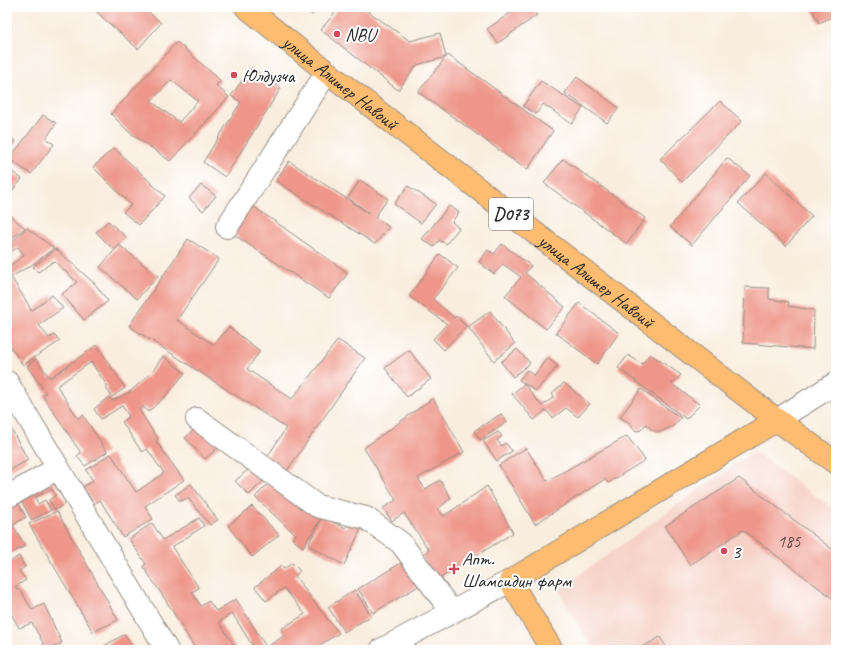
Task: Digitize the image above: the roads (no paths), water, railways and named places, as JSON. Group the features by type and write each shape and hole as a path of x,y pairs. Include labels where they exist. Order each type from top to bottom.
{"main road":[{"name":"улица Алишер Навоий","path":"246,7 327,72 777,420 836,463"},
{"path":"552,650 510,581 777,420"}],"street":[{"path":"227,226 327,72"},
{"path":"7,382 167,650"},
{"path":"777,420 836,383"},
{"path":"197,419 318,506 366,518 401,543 452,612"},
{"path":"7,497 58,468"},
{"path":"381,650 510,581"}],"place":[{"name":"NBU","path":"337,34"},
{"name":"Юлдузча","path":"234,75"},
{"name":"3","path":"724,551"},
{"name":"Апт. Шамсидин фарм","path":"454,569"}]}
